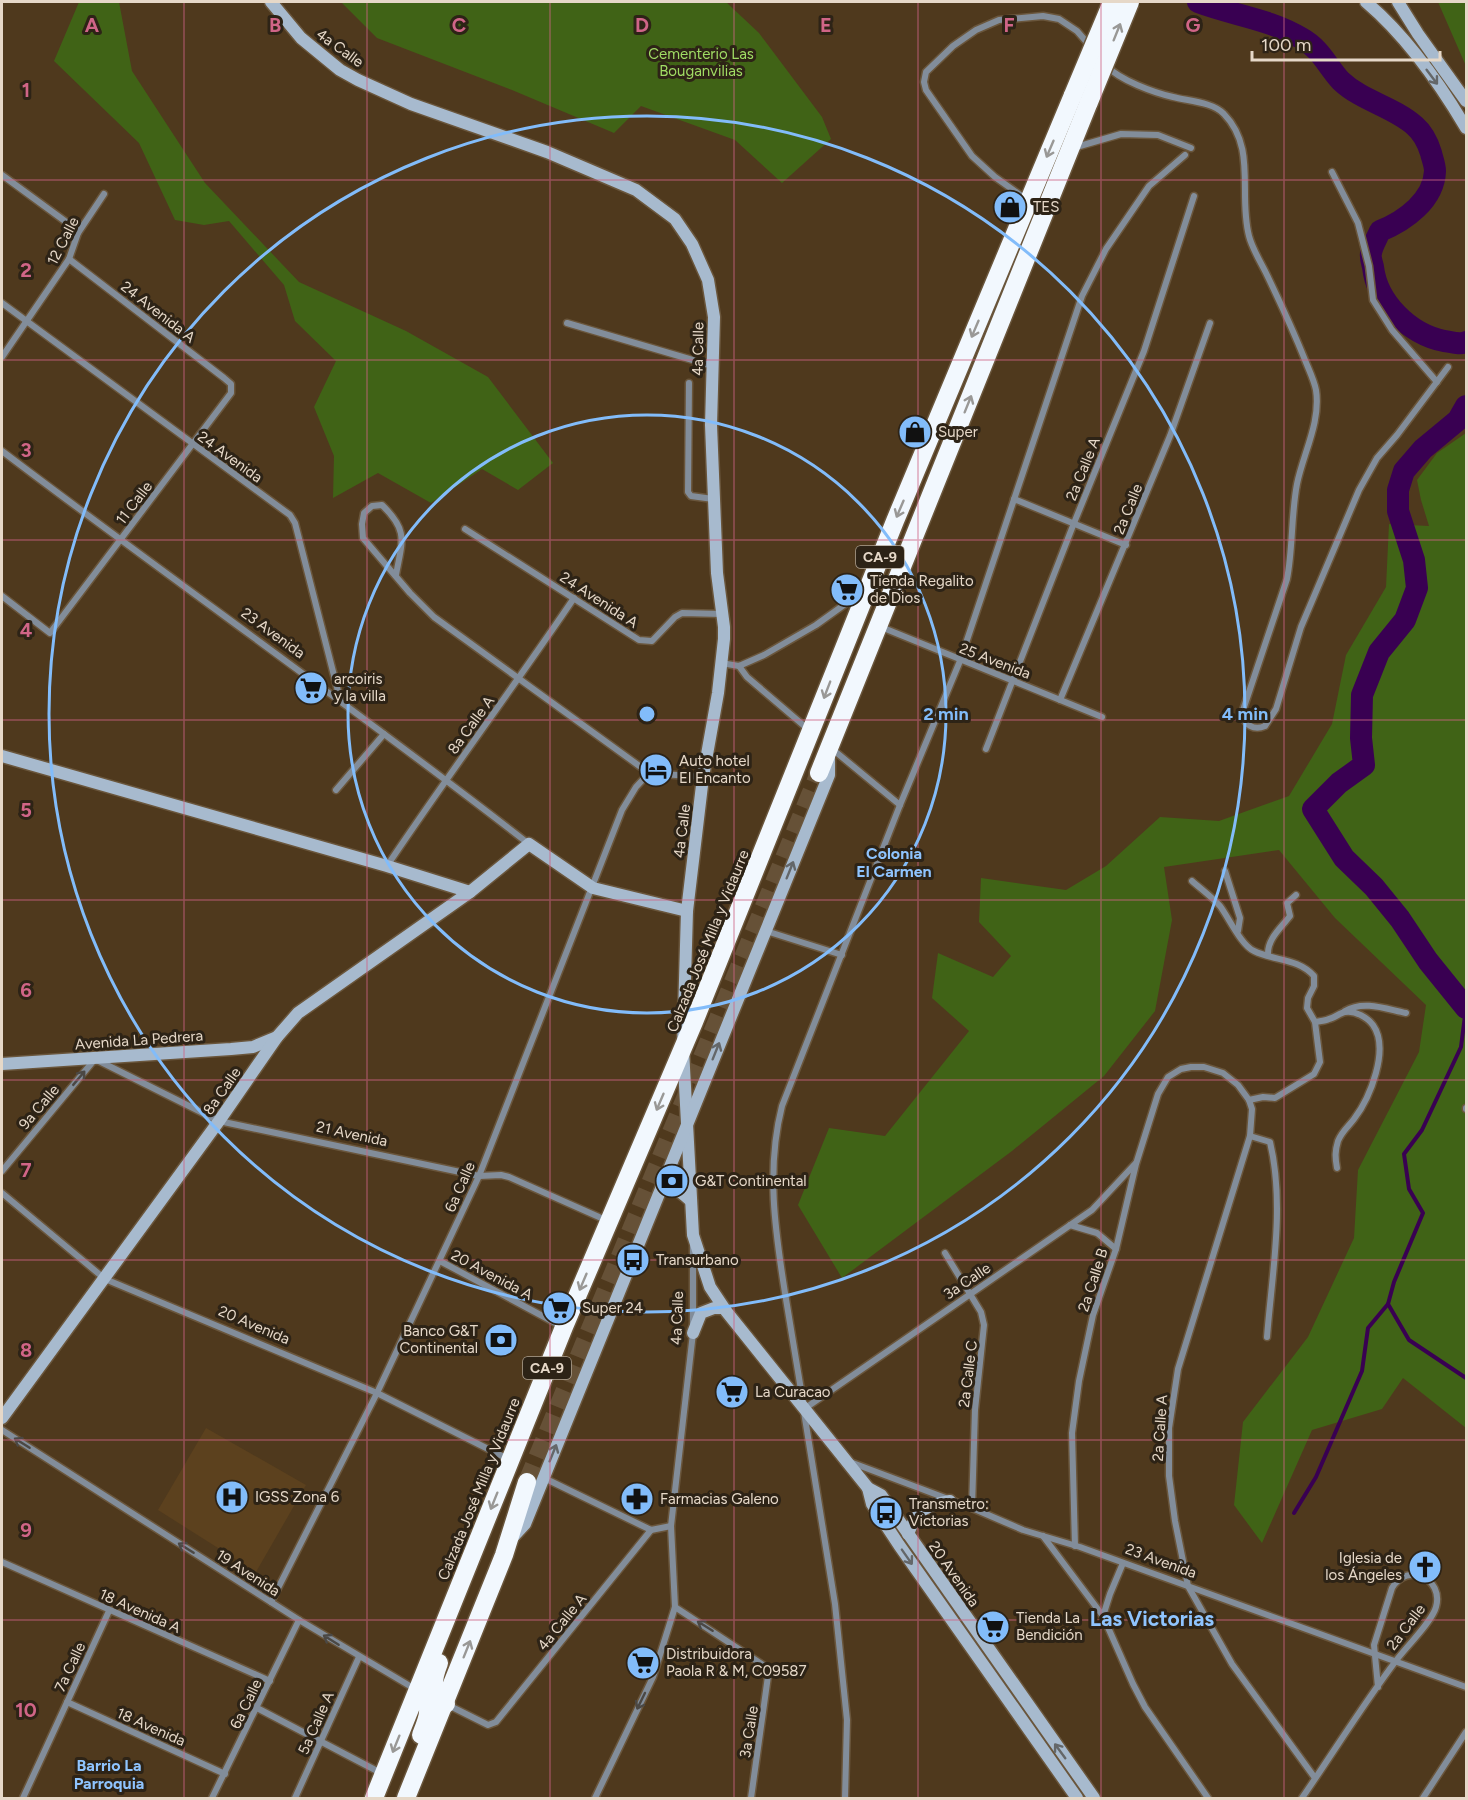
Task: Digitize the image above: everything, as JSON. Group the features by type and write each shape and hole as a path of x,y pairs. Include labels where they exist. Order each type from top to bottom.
{"highway":[{"path":"1081,99 1112,2"},
{"path":"1081,99 1130,2"},
{"name":"CA-9","path":"819,773 1070,149 1081,99"},
{"name":"Calzada José Milla y Vidaurre","path":"374,1798 564,1327 683,1049 861,604 1028,201 1081,99"},
{"name":"CA-9","path":"407,1797 535,1480"},
{"path":"446,1704 436,1691 433,1677 453,1629 449,1612"},
{"path":"407,1797 404,1777 429,1715 424,1697 418,1690"}],"street":[{"name":"4a Calle","path":"271,2 301,38 340,70 358,80 411,104 547,152 636,190 675,219 692,244 708,280 714,317 711,425 713,499 717,573 724,627 722,663 703,777 687,911 683,1049 693,1235 693,1333 671,1526 675,1607 653,1677 595,1798"},
{"path":"1366,2 1383,16 1434,79 1467,128"},
{"path":"1398,2 1418,34 1467,101"},
{"path":"1028,201 995,177 972,156 926,90 924,82 926,72 953,46 976,30 999,20 1043,16 1059,19 1077,31 1112,71 1169,97 1209,106 1222,112 1234,126 1243,144 1246,176 1244,210 1249,237 1293,330 1316,390 1316,409 1297,482 1292,513 1287,579 1242,713 1245,721 1251,727 1265,726 1276,709 1301,627 1359,490 1377,458 1448,367"},
{"path":"1070,149 1121,134 1158,135 1191,148"},
{"path":"845,1798 847,1720 835,1605 774,1225 772,1201 776,1128 791,1078 960,661 1082,296 1106,249 1149,186 1185,155"},
{"path":"1332,172 1358,223 1369,266 1374,300 1392,330 1437,382"},
{"path":"2,175 78,233"},
{"name":"12 Calle","path":"2,357 69,259 78,233 104,194"},
{"name":"2a Calle A","path":"986,749 1144,351 1194,196"},
{"name":"24 Avenida A","path":"69,259 231,384"},
{"name":"24 Avenida","path":"2,303 290,515 295,523 340,700"},
{"path":"567,323 713,366"},
{"name":"2a Calle","path":"1060,700 1170,436 1210,323"},
{"path":"689,383 688,492 691,496 713,499"},
{"name":"11 Calle","path":"2,596 50,633 231,393 231,384"},
{"name":"23 Avenida","path":"2,451 120,541 446,779 529,844 593,888 687,911"},
{"path":"1014,499 1126,545"},
{"path":"396,575 402,529 382,505 372,506 364,513 363,538 410,593 434,616 649,773 703,777"},
{"name":"24 Avenida A","path":"465,529 639,640 652,641 675,617 682,613 722,614"},
{"name":"8a Calle A","path":"387,866 446,779 520,679 574,598"},
{"path":"722,663 739,666 764,655 816,625 848,602 861,604"},
{"name":"25 Avenida","path":"878,626 1102,717"},
{"path":"739,666 747,677 811,731"},
{"path":"336,790 384,734"},
{"path":"829,749 900,805"},
{"name":"CA-9","path":"535,1480 662,1185 829,776 829,749"},
{"path":"2,756 387,866 470,892"},
{"name":"6a Calle","path":"271,1602 377,1393 479,1176 622,810 649,773"},
{"name":"8a Calle","path":"2,1418 219,1121 277,1036 298,1013 470,892 529,844"},
{"path":"1225,871 1240,918 1238,931"},
{"path":"1192,881 1218,905 1253,951 1295,963 1309,970 1314,976 1314,986 1308,998 1307,1008 1315,1022 1320,1062 1314,1074 1275,1098 1263,1097 1249,1100"},
{"path":"1268,955 1271,941 1290,916 1287,903 1296,895"},
{"path":"765,931 842,955"},
{"path":"1315,1022 1329,1019 1355,1005 1368,1005 1406,1013"},
{"path":"1337,1168 1334,1154 1344,1129 1354,1118 1372,1087 1380,1044 1370,1020 1353,1012 1345,1012"},
{"name":"Avenida La Pedrera","path":"2,1064 253,1047 277,1036"},
{"name":"21 Avenida","path":"95,1059 219,1121 479,1176 509,1177 609,1221"},
{"name":"9a Calle","path":"2,1172 95,1059"},
{"name":"2a Calle B","path":"1075,1546 1072,1433 1084,1351 1093,1315 1116,1249 1136,1164 1158,1094 1168,1077 1191,1066 1213,1069 1230,1077 1249,1100"},
{"name":"2a Calle A","path":"1249,1100 1252,1108 1250,1136 1184,1348 1171,1411 1168,1441 1169,1476 1188,1586 1232,1664 1315,1778"},
{"path":"1250,1136 1270,1142 1277,1184 1267,1337"},
{"name":"3a Calle","path":"804,1409 1092,1210 1136,1164"},
{"path":"662,1185 676,1189 691,1201"},
{"name":"20 Avenida","path":"2,1193 105,1279 377,1393 511,1460"},
{"path":"1070,1225 1097,1233 1116,1249"},
{"name":"20 Avenida","path":"693,1235 710,1287 723,1308 868,1488 880,1495 1094,1798"},
{"name":"2a Calle C","path":"945,1253 983,1317 985,1333 975,1410 972,1508"},
{"name":"20 Avenida A","path":"440,1261 564,1327"},
{"path":"693,1333 701,1313 714,1308 723,1308"},
{"name":"19 Avenida","path":"2,1430 359,1657 488,1725"},
{"name":"23 Avenida","path":"847,1461 972,1508 1023,1530 1075,1546 1467,1687"},
{"path":"535,1480 651,1530 671,1526"},
{"name":"20 Avenida","path":"868,1488 872,1504 877,1512 1075,1798"},
{"path":"908,1534 915,1516 931,1504 950,1501"},
{"name":"4a Calle A","path":"488,1725 498,1719 651,1530"},
{"path":"1042,1536 1103,1616 1144,1707 1208,1798"},
{"name":"18 Avenida A","path":"2,1562 270,1681"},
{"path":"1103,1616 1123,1563"},
{"name":"2a Calle","path":"1302,1798 1378,1687 1395,1661 1436,1610 1437,1593 1434,1585 1420,1575 1406,1575 1396,1582 1376,1639 1374,1654 1378,1687"},
{"name":"3a Calle","path":"675,1607 769,1669 751,1798"},
{"name":"7a Calle","path":"24,1797 109,1611"},
{"name":"6a Calle","path":"212,1798 299,1620"},
{"name":"5a Calle A","path":"295,1798 359,1657"},
{"path":"1003,1693 1010,1681"},
{"name":"18 Avenida","path":"68,1702 225,1774"},
{"path":"257,1708 383,1774"},
{"path":"1423,1798 1467,1732"},
{"path":"24,1797 32,1798"}],"shaded area":[{"name":"IGSS Zona 6","path":"206,1428 306,1485 256,1572 158,1510"}],"green space":[{"path":"79,2 119,2 132,71 205,183 299,282 406,331 488,377 553,463 518,490 482,469 431,503 378,473 333,498 334,456 314,407 336,361 295,321 284,285 229,221 204,225 175,220 139,143 54,61"},
{"name":"Cementerio Las Bouganvilias","path":"341,2 726,2 759,33 822,117 831,139 782,183 735,140 641,106 614,133 512,90 377,38"},
{"path":"1438,2 1466,2 1466,66"},
{"path":"1466,433 1466,1428 1403,1378 1382,1409 1312,1430 1262,1543 1234,1505 1243,1422 1308,1337 1354,1238 1358,1170 1419,1052 1426,1005 1335,918 1279,850 1164,867 1172,920 1155,1011 1104,1076 1012,1151 842,1278 798,1205 829,1128 885,1136 969,1031 932,998 938,953 993,977 1011,956 979,922 981,878 1066,890 1106,866 1160,817 1219,821 1289,796 1332,724 1346,655 1386,587 1389,524 1429,526 1417,480 1437,453"}],"waterway":[{"path":"1198,2 1277,26 1308,42 1349,88 1407,119 1425,138 1435,171 1430,191 1408,215 1380,231 1372,250 1371,260 1381,292 1388,304 1407,324 1444,341 1466,342"},
{"path":"1466,406 1458,420 1423,449 1404,471 1398,490 1398,511 1414,560 1417,588 1405,620 1379,652 1362,695 1361,738 1364,765 1339,783 1313,809 1344,858 1374,887 1400,919 1428,961 1466,1008"},
{"path":"1466,1008 1461,1047 1422,1130 1404,1154 1409,1189 1423,1213 1394,1282 1388,1304 1409,1340 1466,1378"},
{"path":"1294,1513 1316,1477 1362,1371 1368,1328 1388,1304"}],"tunnel":[{"path":"527,1482 819,773"}],"place":[{"name":"TES","path":"1010,207"},
{"name":"Super","path":"915,432"},
{"name":"Tienda Regalito de Dios","path":"847,590"},
{"name":"arcoiris y la villa","path":"311,688"},
{"name":"Auto hotel El Encanto","path":"656,770"},
{"name":"G&T Continental","path":"672,1181"},
{"name":"Transurbano","path":"633,1260"},
{"name":"Super 24","path":"559,1308"},
{"name":"Banco G&T Continental","path":"501,1340"},
{"name":"La Curacao","path":"732,1392"},
{"name":"IGSS Zona 6","path":"232,1497"},
{"name":"Farmacias Galeno","path":"637,1499"},
{"name":"Transmetro: Victorias","path":"886,1513"},
{"name":"Iglesia de los Ángeles","path":"1425,1567"},
{"name":"Tienda La Bendición","path":"993,1627"},
{"name":"Distribuidora Paola R & M, C09587","path":"643,1663"}],"district":[{"name":"Colonia El Carmen","path":"894,862"},
{"name":"Las Victorias","path":"1152,1619"},
{"name":"Barrio La Parroquia","path":"109,1774"}]}
